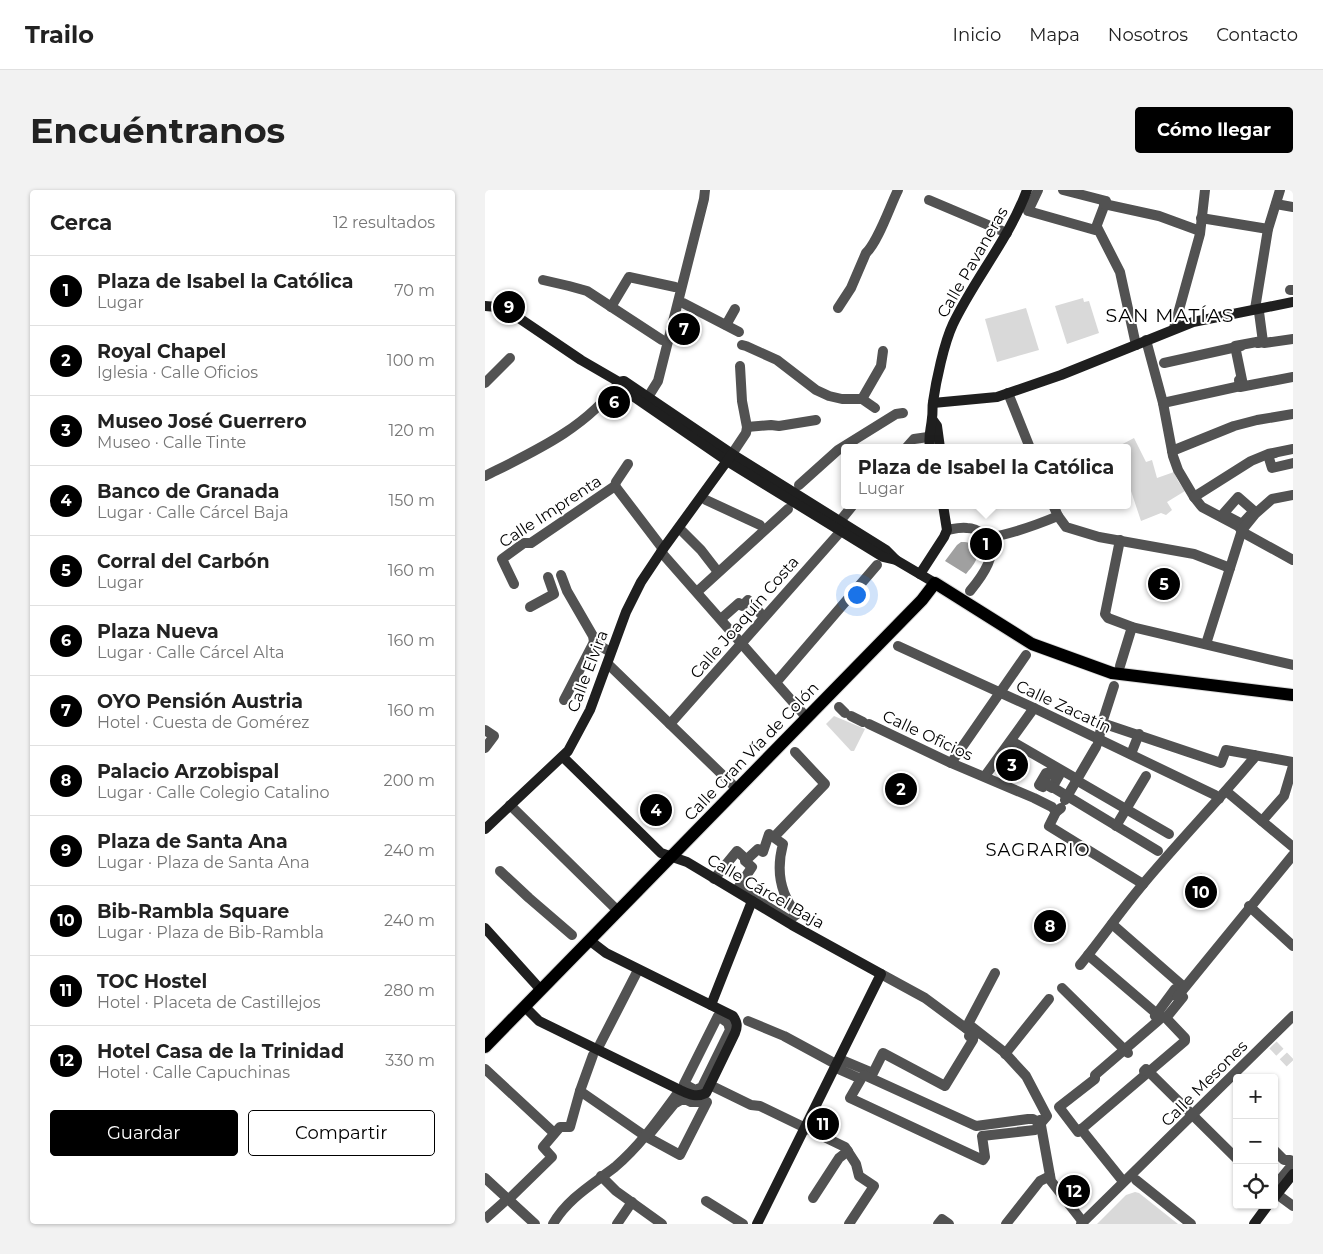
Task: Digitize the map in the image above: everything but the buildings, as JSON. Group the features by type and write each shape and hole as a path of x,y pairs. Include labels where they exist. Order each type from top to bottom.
{"main road":[{"name":"Calle Pavaneras","path":"933,419 933,403 946,342 953,325 1007,233 1027,190"},
{"path":"933,403 997,397 1008,394 1061,375 1193,322 1257,311 1293,302"},
{"path":"485,306 497,306 507,310 581,360 619,382 625,381 730,458"},
{"path":"619,382 621,388 730,458 841,526 886,550 896,560 1038,647 1112,673 1293,695"},
{"path":"929,442 929,427 933,419"},
{"path":"933,419 937,426 939,444"},
{"name":"Calle Elvira","path":"486,822 509,805 563,757 590,710 626,612 648,570 730,458"},
{"path":"920,574 947,530 944,509"},
{"name":"Calle Gran Vía de Colón","path":"485,1047 922,600 935,583"},
{"name":"Calle Cárcel Baja","path":"563,757 661,853 687,862 792,925 881,974"},
{"path":"711,1005 752,901"},
{"path":"485,928 541,990"},
{"path":"525,1007 539,1021 682,1087 693,1096 700,1096 708,1089 735,1033 737,1024 733,1016 606,953 589,940"},
{"path":"757,1224 881,974"},
{"path":"1278,1190 1293,1174"},
{"path":"1254,1224 1266,1209"}],"street":[{"path":"649,397 657,382 705,199 705,190"},
{"path":"838,308 851,288 866,253 870,250 897,190"},
{"path":"1038,190 1028,211 1095,230 1097,227"},
{"path":"1063,190 1105,201 1097,227 1120,272 1136,345"},
{"path":"1175,328 1200,231 1205,190"},
{"path":"1263,342 1257,311 1268,229 1280,190"},
{"path":"929,200 1007,233"},
{"path":"1104,204 1159,216 1200,231"},
{"path":"1276,204 1293,207"},
{"path":"1201,218 1268,229"},
{"path":"611,307 629,277 675,287"},
{"path":"543,280 587,291 663,340"},
{"path":"683,303 739,332"},
{"path":"726,325 735,309"},
{"path":"1159,365 1235,348 1235,346 1261,341 1264,343 1293,339"},
{"path":"1146,340 1159,365 1163,403 1172,451 1178,470 1202,507 1242,527"},
{"path":"742,345 777,360 816,390 842,399 862,399 875,408"},
{"path":"1235,348 1242,380 1239,380 1240,386"},
{"path":"862,399 881,366 883,351"},
{"path":"485,383 510,358"},
{"path":"730,458 746,433 747,427 742,401 740,366"},
{"path":"1163,403 1293,376"},
{"path":"485,476 557,438 575,426 609,396 619,382"},
{"path":"1008,394 1029,444"},
{"path":"848,444 896,414 903,413"},
{"path":"1172,451 1234,426 1293,414"},
{"path":"747,427 779,426 816,420"},
{"path":"910,444 914,439 929,442"},
{"path":"799,485 841,448"},
{"path":"1194,497 1251,461 1268,454 1293,449"},
{"path":"1293,449 1268,455 1272,468 1293,463"},
{"name":"Calle Imprenta","path":"514,584 502,560 524,543 531,543 615,486 628,464"},
{"path":"615,486 662,550 696,592 807,718"},
{"path":"1205,644 1242,527 1271,499 1293,495"},
{"path":"706,500 763,527"},
{"path":"698,591 763,527 788,509"},
{"name":"Calle Joaquín Costa","path":"670,724 841,526 851,509"},
{"path":"987,538 1030,528 1055,510 1065,527 1099,537 1194,554 1230,568"},
{"path":"947,530 968,527 978,531 987,538 991,555 989,564 970,591"},
{"path":"1242,527 1244,533 1293,560"},
{"path":"682,531 701,550 718,572"},
{"path":"1119,540 1105,614 1107,618 1113,618 1131,627 1293,666"},
{"path":"779,679 877,564"},
{"path":"530,607 554,594 548,577"},
{"path":"552,587 562,579 593,636 594,642 575,682 564,700"},
{"name":"Calle Joaquín Costa","path":"722,618 739,603 742,606 748,600 760,613"},
{"path":"1120,666 1131,627"},
{"path":"594,642 596,645 607,650"},
{"name":"Calle Zacatín","path":"898,646 1034,708 1098,743 1131,754 1149,769 1222,794 1263,820 1293,847"},
{"path":"951,762 1026,655"},
{"path":"609,665 737,789"},
{"path":"1114,686 1102,723 1098,743 1049,826 1142,883"},
{"path":"985,776 1034,708"},
{"name":"Calle Oficios","path":"845,712 951,762 1035,797 1052,807 1062,805"},
{"path":"1102,723 1221,763 1226,750 1293,762"},
{"path":"485,730 494,736 485,748"},
{"path":"1131,754 1139,734"},
{"path":"1011,741 1175,839"},
{"path":"774,837 825,784 795,752"},
{"path":"1080,964 1175,839 1222,794 1255,755"},
{"path":"1263,820 1284,796 1293,766"},
{"path":"1057,769 1061,772 1047,786 1062,805 1116,826 1163,854"},
{"path":"1116,826 1149,769"},
{"path":"509,805 618,911"},
{"path":"714,879 737,851 752,867 739,888 789,920 797,914 788,902 782,887 779,863 783,844 769,834 763,852 758,849 747,860"},
{"path":"1182,990 1293,855"},
{"path":"500,871 572,935"},
{"path":"1251,908 1293,946"},
{"path":"1109,927 1182,990 1183,997 1166,1018 1185,1038 1185,1041 1078,1132 1059,1107 1095,1078 1095,1075 1126,1051 1159,1020 1155,1016 1159,1015 1175,989 1182,990"},
{"path":"1088,955 1159,1015"},
{"path":"600,1044 637,972"},
{"path":"836,1063 842,1060 873,1073 883,1053 945,1086 973,1040 969,1036 968,1029 995,973"},
{"name":"Calle Cárcel Baja","path":"881,974 925,998 968,1029"},
{"path":"1062,988 1126,1051"},
{"path":"1005,1054 1049,999"},
{"path":"647,1137 682,1087 717,1016 726,1021 730,1030 702,1087 695,1090 682,1087"},
{"name":"Calle Mesones","path":"1082,1223 1136,1176 1193,1115 1271,1043 1293,1016"},
{"path":"748,1021 976,1126 1028,1119 1033,1119 1040,1123 1045,1122 1062,1109"},
{"path":"836,1063 836,1068 861,1079 850,1098 983,1160 985,1157 982,1136 1035,1130 1047,1116 1026,1076 1005,1054 972,1027 968,1029"},
{"path":"968,1029 1002,1057 1022,1079 1039,1114 1050,1176 1082,1223"},
{"path":"485,1219 552,1157 543,1147 560,1127 569,1127 593,1055"},
{"path":"485,1069 554,1133"},
{"path":"1062,1109 1079,1128 1146,1069 1233,1155"},
{"path":"708,1089 751,1105 760,1106 845,1147 849,1151 859,1176 874,1186 849,1224"},
{"path":"553,1224 556,1218 576,1197 647,1137 674,1104 681,1100 707,1102 680,1155 647,1137 580,1092"},
{"path":"1081,1129 1122,1180"},
{"path":"813,1198 839,1158 849,1151"},
{"path":"1278,1154 1284,1160 1290,1160 1293,1163 1278,1188"},
{"path":"601,1176 616,1191 662,1224"},
{"path":"1006,1224 1040,1182 1050,1176"},
{"path":"1136,1176 1191,1224"},
{"path":"485,1178 535,1224"},
{"path":"1278,1195 1293,1206"},
{"path":"707,1201 743,1224"},
{"path":"617,1224 632,1202"},
{"path":"938,1224 942,1218 949,1224"}],"shaded area":[{"path":"1083,298 1084,302 1089,301 1099,333 1067,344 1055,306"},
{"path":"1026,308 1039,350 997,362 985,319"},
{"path":"1134,438 1146,462 1152,460 1157,478 1174,472 1185,491 1167,502 1172,510 1166,515 1161,513 1141,521 1131,491 1131,444 1123,444"},
{"path":"961,542 972,544 978,552 975,562 966,574 945,561"},
{"path":"834,716 865,729 854,751 851,751 826,724"},
{"path":"1201,873 1218,888 1205,904 1188,889"},
{"path":"1135,1192 1139,1193 1178,1224 1097,1224 1126,1195"}],"tunnel":[{"path":"1273,1045 1293,1066"}],"place":[{"name":"Plaza de Santa Ana","path":"509,307"},
{"name":"OYO Pensión Austria","path":"684,329"},
{"name":"Plaza Nueva","path":"614,402"},
{"name":"Plaza de Isabel la Católica","path":"986,544"},
{"name":"Corral del Carbón","path":"1164,584"},
{"name":"Museo José Guerrero","path":"1012,765"},
{"name":"Royal Chapel","path":"901,789"},
{"name":"Banco de Granada","path":"656,810"},
{"name":"Bib-Rambla Square","path":"1201,892"},
{"name":"Palacio Arzobispal","path":"1050,926"},
{"name":"TOC Hostel","path":"823,1124"},
{"name":"Hotel Casa de la Trinidad","path":"1074,1191"}],"district":[{"name":"SAN MATÍAS","path":"1170,315"},
{"name":"SAGRARIO","path":"1038,850"}]}
